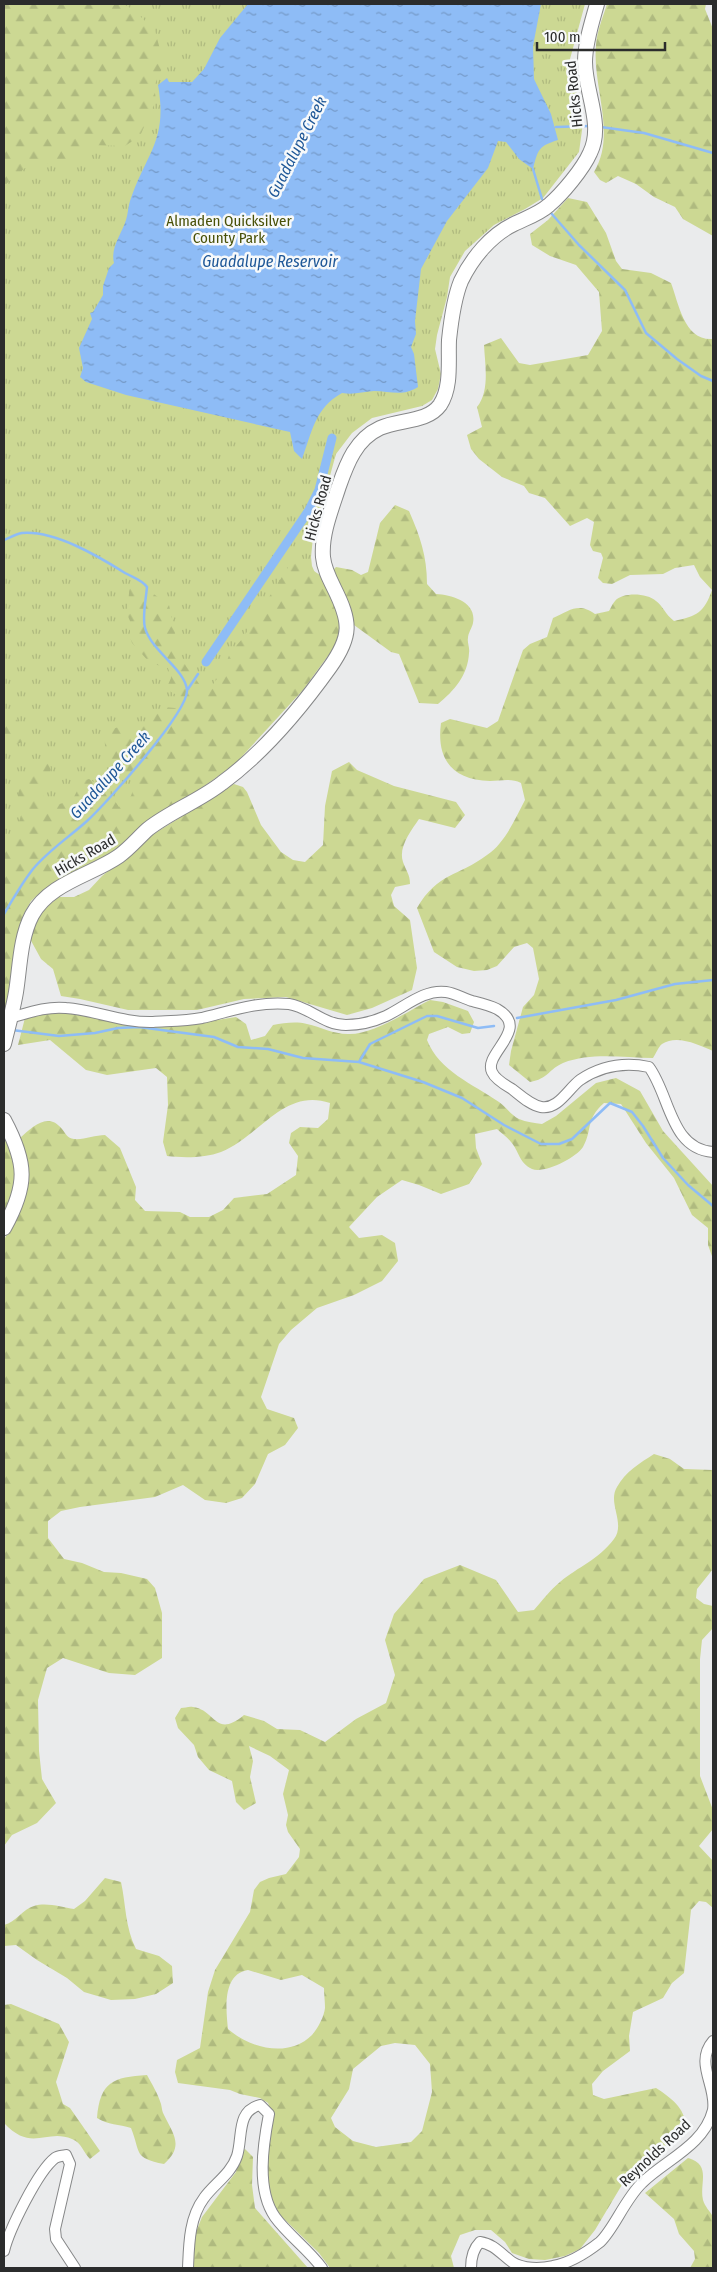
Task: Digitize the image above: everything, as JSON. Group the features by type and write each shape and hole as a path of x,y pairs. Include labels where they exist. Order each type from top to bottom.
{"street":[{"name":"Hicks Road","path":"4,1044 24,936 31,917 38,906 55,891 118,857 149,829 207,794 238,770 265,744 308,695 339,653 346,639 347,625 344,610 326,573 323,560 323,544 332,506 347,465 354,450 363,440 379,428 422,417 439,407 446,394 454,307 461,282 472,262 496,236 549,206 586,162 592,150 595,137 594,116 584,59 597,4"},
{"path":"10,1018 47,1008 64,1008 127,1020 178,1020 200,1018 246,1006 270,1004 291,1005 330,1023 345,1025 366,1022 386,1016 420,998 433,993 446,992 496,1008 504,1014 510,1025 508,1034 490,1064 491,1072 530,1102 546,1108 553,1106 579,1081 607,1067 624,1064 650,1067 686,1141 705,1151 713,1152"},
{"path":"4,1120 20,1154 22,1170 20,1190 14,1210 4,1228"},
{"name":"Reynolds Road","path":"471,2268 471,2259 480,2242 490,2244 513,2263 528,2268 553,2266 577,2258 601,2240 629,2197 643,2182 676,2158 698,2137 706,2124 712,2110 713,2100 706,2070 706,2055 713,2041"},
{"path":"188,2268 189,2237 197,2209 204,2198 231,2169 237,2156 244,2117 248,2110 260,2105 269,2114 263,2174 268,2204 275,2217 322,2268"},
{"path":"4,2251 15,2221 46,2168 56,2157 66,2155 70,2164 55,2229 56,2239 75,2268"}],"green space":[{"name":"Almaden Quicksilver County Park","path":"4,4 585,4 570,59 583,123 579,152 543,198 494,225 465,251 450,277 437,335 435,349 441,374 438,389 432,400 422,406 372,418 352,433 336,454 313,537 311,557 312,566 333,614 129,823 26,891 4,939"},
{"path":"4,4 123,4 134,10 155,31 164,64 154,86 156,100 140,136 125,146 90,145 76,158 25,168 6,184 4,195"},
{"path":"607,4 706,4 705,9 713,29 713,236 683,219 675,207 654,197 636,184 618,176 606,183 600,180 594,172 601,157 604,126 597,77 596,45"},
{"path":"568,198 587,202 606,233 616,261 622,269 651,273 671,283 684,320 689,328 703,338 713,339 713,1051 681,1040 668,1041 659,1047 653,1058 608,1056 574,1060 554,1068 541,1079 530,1082 509,1065 523,1007 534,995 539,979 533,948 527,943 514,947 497,966 487,970 474,971 457,967 434,952 417,908 425,896 441,881 477,862 499,844 525,800 521,783 517,781 477,780 466,777 450,766 441,748 441,723 450,719 487,728 498,721 523,650 530,644 547,637 553,618 564,612 574,608 584,608 595,614 609,611 614,602 619,598 629,595 641,595 656,601 674,621 694,615 703,609 712,590 700,577 694,565 675,568 663,574 630,575 612,584 603,583 598,578 603,558 601,553 593,551 590,545 594,522 587,518 570,526 545,498 529,493 524,486 502,477 479,459 471,449 467,435 482,427 477,407 481,401 485,386 484,345 501,338 519,363 530,365 588,355 602,331 599,292 576,265 550,256 532,245 530,234 548,220"},
{"path":"395,505 409,511 413,520 424,555 427,584 436,594 462,601 471,610 473,616 473,623 468,636 469,651 466,668 455,688 438,704 419,703 399,654 391,652 354,625 331,572 336,567 352,570 361,575 368,572 380,523"},
{"path":"294,558 320,575 338,612 341,638 303,690 235,764 203,787 145,823 115,851 42,891 31,901 24,914 17,938 8,1005 4,1010 4,853 23,811 19,805 18,798 24,779 37,762 46,762 51,768 44,789 43,799 49,807 71,803 82,781 89,779 108,791 119,807 131,796 135,784 118,772 111,764 105,747 107,731 127,724 139,728 152,719 163,707 175,708 180,703 181,697 171,692 167,687 171,678 168,668 150,663 132,643 130,621 127,614 130,583 145,588 169,605 179,651 186,666 200,685 211,687 223,671 230,653 243,638"},
{"path":"4,713 12,715 23,726 22,742 4,749"},
{"path":"349,762 357,770 394,786 456,802 465,815 455,828 419,819 409,834 402,851 403,862 409,875 410,884 395,887 391,895 394,906 410,920 417,968 412,990 372,1008 347,1015 286,997 244,999 197,1010 128,1010 61,996 53,969 41,959 29,937 36,919 50,904 59,897 74,897 89,890 102,876 152,835 234,784 243,787 247,792 261,825 281,852 293,860 305,862 323,845 325,806 332,771"},
{"path":"430,1000 443,1002 468,1011 474,1022 470,1033 462,1034 448,1027 429,1034 427,1040 432,1051 458,1076 499,1102 519,1119 542,1124 556,1116 596,1083 616,1078 640,1091 663,1131 713,1186 713,1259 708,1245 708,1228 692,1215 674,1178 646,1143 621,1104 604,1103 594,1115 583,1147 574,1156 552,1167 537,1170 524,1164 514,1145 497,1129 475,1134 476,1148 482,1164 469,1184 441,1194 402,1180 377,1197 349,1227 359,1238 382,1235 395,1243 398,1261 382,1281 354,1295 317,1308 291,1330 279,1344 261,1397 267,1409 294,1418 298,1428 285,1445 268,1454 255,1484 242,1498 226,1503 205,1500 183,1485 155,1497 61,1511 48,1521 48,1538 64,1559 82,1563 104,1572 121,1573 147,1579 155,1588 162,1613 162,1658 135,1675 109,1673 63,1658 47,1668 38,1700 39,1751 42,1779 56,1803 37,1823 12,1835 4,1846 4,1240 16,1215 24,1190 26,1164 20,1138 30,1129 46,1121 57,1124 67,1136 74,1139 105,1135 120,1148 136,1187 135,1200 145,1211 180,1212 190,1217 209,1217 223,1210 234,1198 267,1194 296,1175 298,1156 289,1143 291,1133 300,1127 318,1128 328,1119 330,1103 314,1100 299,1102 285,1108 235,1145 221,1152 194,1157 167,1156 163,1142 168,1105 167,1077 156,1068 107,1075 86,1070 50,1040 18,1045 25,1018 46,1012 62,1011 198,1023 236,1017 246,1024 251,1040 265,1036 273,1025 290,1023 303,1023 343,1034 368,1031"},
{"path":"4,1134 12,1154 15,1176 12,1197 4,1217"},
{"path":"654,1454 670,1459 684,1469 713,1470 713,1569 697,1589 696,1598 704,1604 713,1606 713,1628 702,1640 700,1659 700,1776 713,1810 713,1829 699,1846 713,1861 713,1908 706,1902 699,1901 691,1910 684,1973 672,1983 663,1998 633,2012 629,2036 630,2051 603,2071 592,2084 593,2095 604,2099 656,2088 679,2107 685,2119 684,2133 632,2168 595,2230 580,2249 565,2256 545,2260 529,2259 512,2253 505,2242 491,2230 475,2230 460,2235 451,2256 454,2268 330,2268 319,2253 279,2214 272,2204 268,2193 267,2172 272,2114 268,2103 260,2098 230,2090 178,2083 175,2072 177,2060 200,2048 208,1992 215,1970 250,1912 254,1890 260,1882 286,1874 299,1857 300,1849 288,1832 286,1825 288,1815 283,1794 289,1770 270,1756 249,1746 253,1761 250,1777 256,1803 244,1810 236,1802 232,1781 209,1770 198,1757 194,1745 178,1728 175,1718 181,1708 190,1707 201,1709 221,1724 234,1722 244,1715 264,1721 277,1729 300,1730 325,1742 356,1719 386,1703 395,1675 385,1640 394,1614 424,1579 460,1565 496,1580 518,1612 534,1610 556,1585 608,1547 617,1533 618,1526 614,1493 620,1482 629,1472","holes":["248,1970 281,1980 302,1975 324,1988 324,2011 312,2035 292,2047 270,2048 248,2042 228,2029 227,2003 230,1985 234,1978","395,2043 415,2045 430,2064 432,2092 422,2131 411,2142 376,2147 353,2141 335,2127 331,2118 349,2089 353,2069 381,2046"]},
{"path":"105,1878 121,1882 128,1924 136,1949 159,1956 172,1966 173,1983 156,1994 135,1999 111,2000 84,1992 67,1978 16,1945 4,1946 4,1925 26,1910 44,1904 74,1909 85,1901"},
{"path":"11,2004 59,2024 69,2042 56,2082 63,2104 70,2108 100,2151 90,2159 80,2145 72,2139 63,2136 23,2137 4,2123 4,2005"},
{"path":"147,2075 175,2140 174,2152 164,2164 143,2157 138,2149 131,2128 97,2118 101,2096 110,2084 125,2078"},
{"path":"245,2149 253,2157 252,2185 255,2208 308,2268 193,2268 194,2237 202,2217 236,2172 240,2152"},
{"path":"688,2158 700,2165 703,2175 703,2200 714,2221 713,2268 690,2268 695,2259 694,2251 679,2234 674,2219 645,2193"}],"water":[{"name":"Guadalupe Reservoir","path":"248,4 541,4 533,46 534,79 551,114 558,140 540,149 533,169 519,159 506,142 498,141 488,168 447,221 421,269 415,321 416,334 411,347 414,354 418,387 402,393 374,391 354,394 342,393 333,399 320,413 302,459 294,451 290,432 126,395 86,382 80,377 83,368 79,348 92,319 90,313 93,312 103,295 103,286 109,268 114,263 115,246 126,220 130,201 158,134 160,104 158,85 167,78 169,82 192,82 204,69 220,38"}],"waterway":[{"path":"556,127 590,126"},
{"path":"601,127 644,133 713,153"},
{"path":"533,169 542,199"},
{"path":"551,213 579,245 625,290 646,333 677,359 701,376 713,381"},
{"path":"206,662 309,510 319,490 332,438"},
{"name":"Guadalupe Creek","path":"4,540 22,533 35,533 62,540 89,552 142,582 147,587 144,613 145,628 154,645 181,675 187,690 184,701 175,717 127,778 97,812 33,869 4,914"},
{"path":"188,689 198,674"},
{"path":"517,1018 616,1000 675,984 713,980"},
{"path":"12,1030 59,1036 139,1027 214,1037 238,1047 268,1049 303,1058 359,1062 370,1044 427,1016 437,1016 478,1028 494,1026"},
{"path":"359,1062 423,1082 462,1098 504,1125 541,1144 559,1144 572,1139 610,1103 632,1112 663,1158 688,1185 713,1206"}]}
